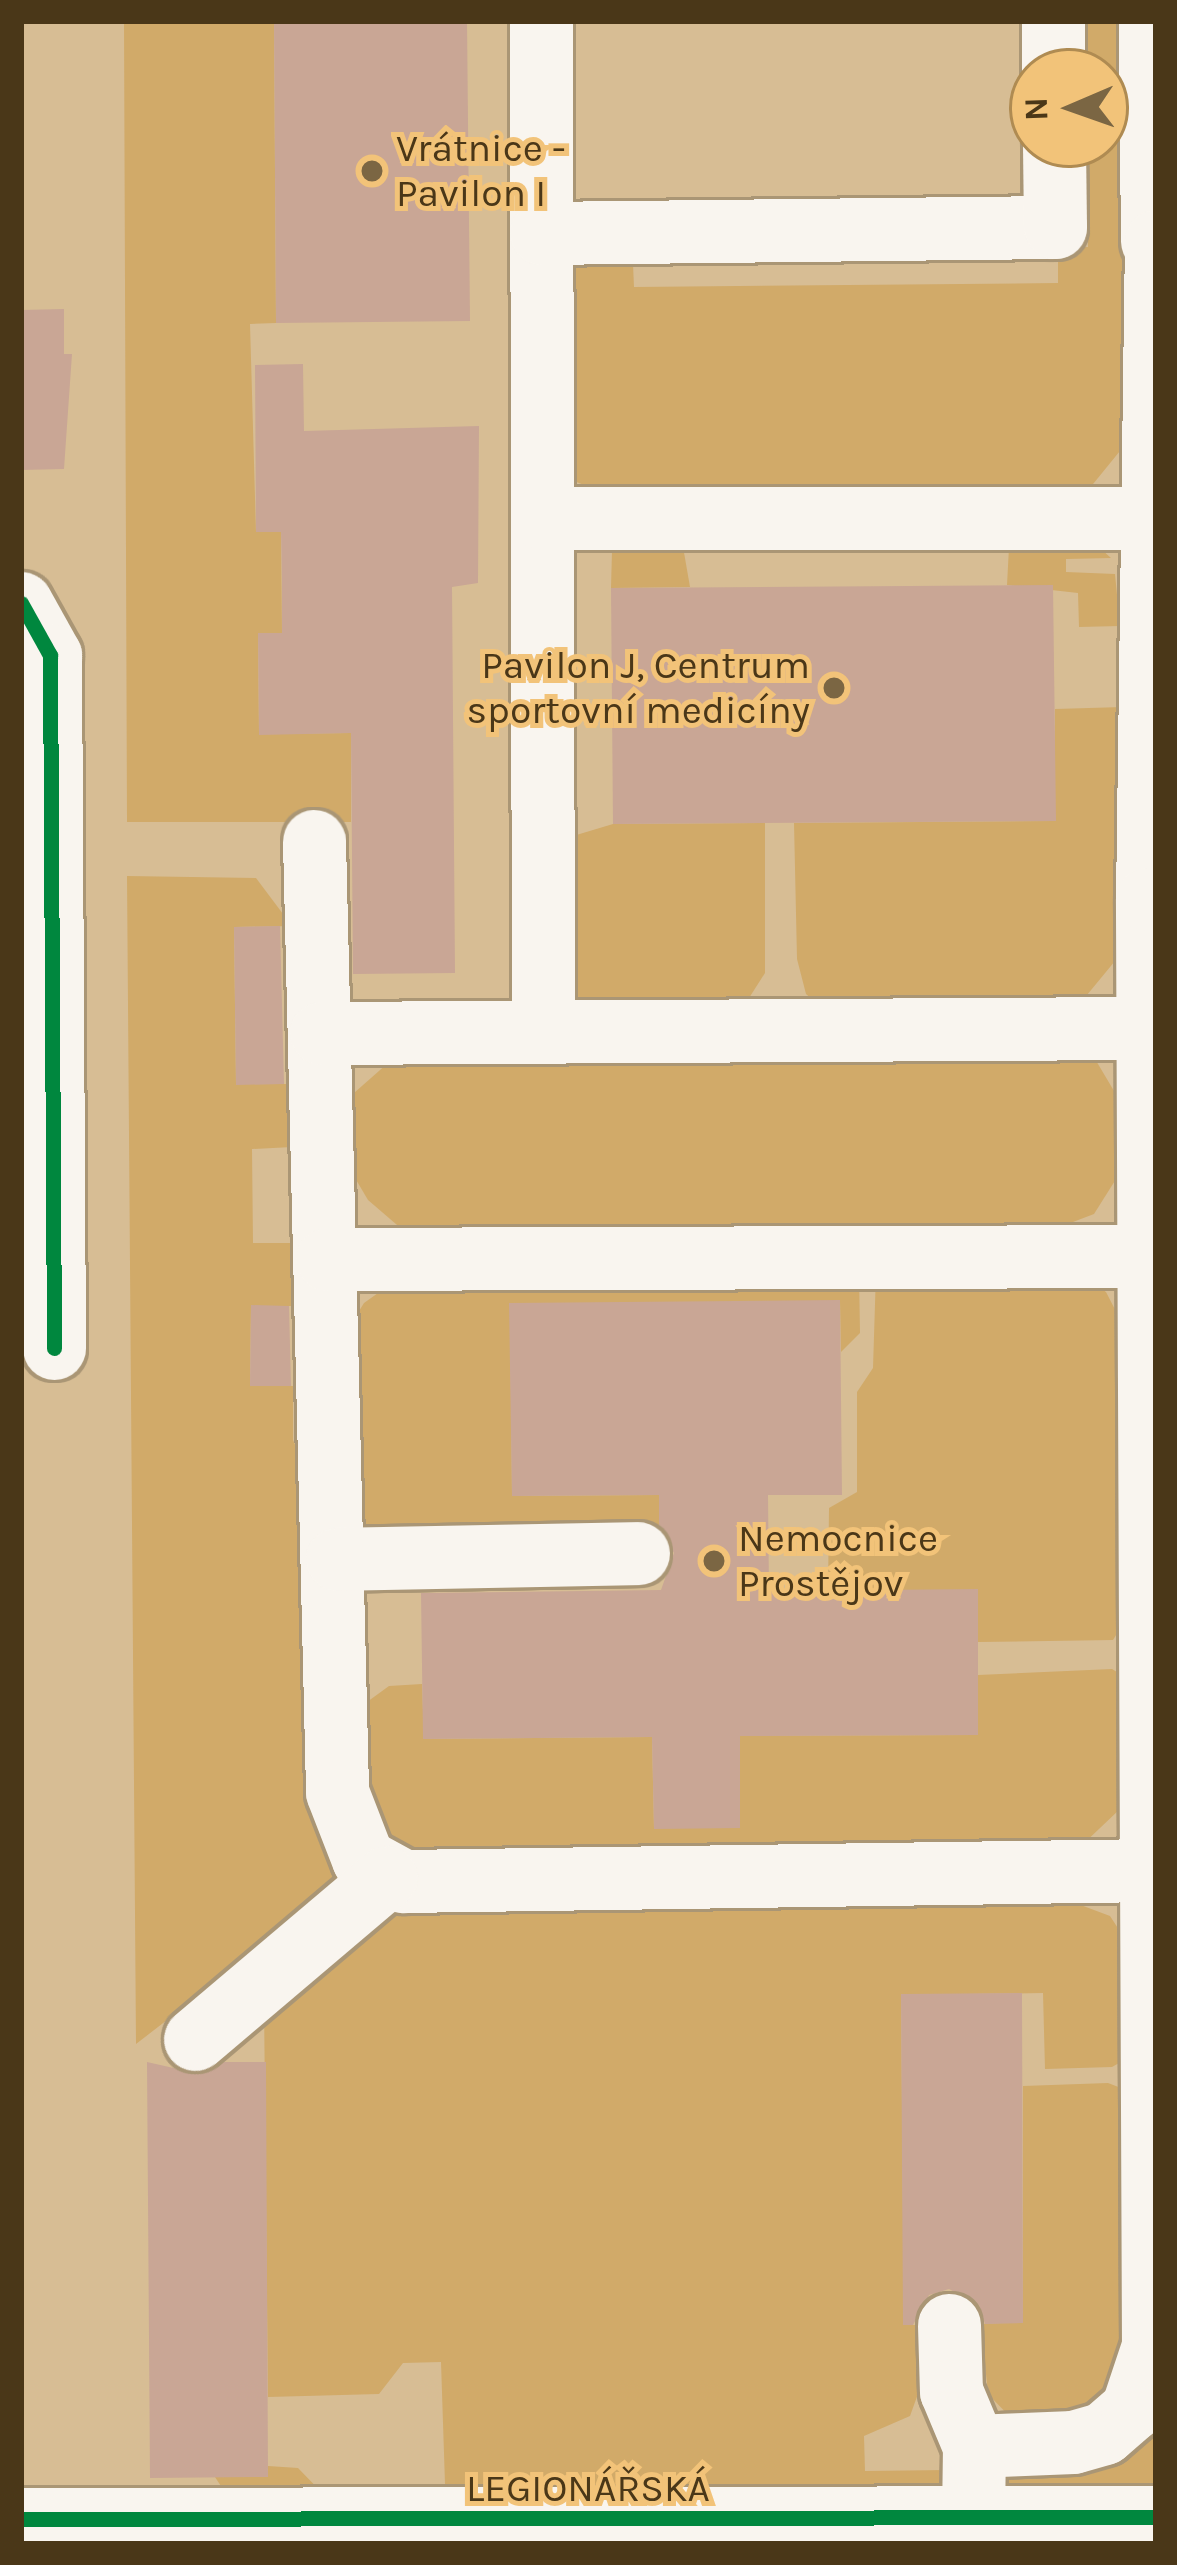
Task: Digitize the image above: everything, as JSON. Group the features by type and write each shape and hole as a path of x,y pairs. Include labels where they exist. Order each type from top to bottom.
{"street":[{"path":"541,21 543,1030"},
{"path":"974,2446 1073,2442 1104,2433 1132,2409 1147,2380 1151,1870 1147,1028 1154,241 1150,21"},
{"path":"541,233 1055,227 1054,168"},
{"path":"542,518 1150,518"},
{"path":"28,611 50,662 54,1348"},
{"path":"314,841 337,1559 337,1792 351,1842 386,1877"},
{"path":"321,1033 1147,1028"},
{"path":"327,1259 1148,1256"},
{"path":"337,1559 638,1553"},
{"path":"195,2038 386,1877 1151,1870"},
{"path":"949,2325 951,2391 974,2446 973,2518"},
{"name":"LEGIONÁŘSKÁ","path":"21,2519 357,2504 973,2518 1156,2517"}],"shaded area":[{"path":"124,21 274,21 276,323 250,324 256,532 281,532 282,633 258,634 259,734 351,733 351,822 127,822"},
{"path":"1086,21 1122,21 1122,48 1087,48"},
{"path":"1087,168 1123,168 1124,446 1089,489 604,493 574,481 564,264 633,264 634,287 1058,283 1058,248 1088,247"},
{"path":"623,538 682,541 690,587 611,588 612,551"},
{"path":"1091,540 1111,558 1066,559 1066,572 1115,574 1120,626 1079,627 1078,593 1007,585 1009,547"},
{"path":"1123,707 1123,929 1115,961 1082,1001 815,1002 806,994 797,959 794,823 1055,821 1055,709"},
{"path":"765,823 765,973 742,1009 591,1009 580,999 569,985 563,839 613,824"},
{"path":"127,876 256,878 292,926 234,927 236,1084 293,1084 292,1147 252,1149 253,1243 293,1243 294,1306 251,1306 250,1385 293,1386 293,1440 312,1484 351,1878 136,2044"},
{"path":"1095,1059 1117,1096 1123,1168 1094,1214 1065,1225 411,1237 368,1200 345,1161 342,1126 354,1093 388,1063"},
{"path":"876,1272 1086,1278 1106,1292 1124,1327 1123,1624 1113,1640 978,1642 828,1591 829,1508 857,1492 857,1392 873,1368"},
{"path":"859,1273 860,1333 841,1352 840,1301 510,1304 512,1496 659,1495 659,1533 373,1533 361,1527 351,1324 364,1303 402,1276"},
{"path":"1112,1669 1125,1677 1120,1809 1079,1848 413,1860 373,1838 357,1724 367,1702 389,1686 422,1684 424,1739 652,1737 654,1828 739,1828 726,1736 978,1735 978,1675"},
{"path":"1054,1895 1110,1916 1125,1939 1135,2054 1112,2067 1045,2069 1043,1993 901,1995 904,2325 917,2325 919,2391 910,2416 864,2436 865,2471 947,2470 955,2498 371,2502 387,2485 445,2484 441,2362 403,2363 379,2394 268,2397 264,2002 379,1920 427,1902"},
{"path":"1108,2083 1129,2091 1128,2372 1093,2414 1014,2421 988,2394 981,2324 1023,2322 1023,2086"},
{"path":"1156,2418 1156,2495 1001,2496 1002,2477"},
{"path":"268,2466 298,2468 332,2503 232,2503 215,2477 268,2477"}],"building":[{"name":"Vrátnice - Pavilon I","path":"274,21 467,21 470,321 276,323"},
{"path":"64,309 64,354 72,354 64,469 21,470 21,310"},
{"path":"303,364 304,431 479,426 478,583 452,587 455,973 353,974 351,733 259,735 258,633 282,633 282,579 281,532 256,532 255,365"},
{"name":"Pavilon J, Centrum sportovní medicíny","path":"1053,585 1056,821 613,824 611,588"},
{"path":"280,926 284,1084 236,1085 234,927"},
{"name":"Nemocnice Prostějov","path":"840,1300 842,1495 768,1495 769,1591 978,1589 978,1735 740,1736 740,1828 654,1829 652,1737 423,1739 421,1593 661,1590 674,1553 659,1525 659,1495 512,1496 509,1303"},
{"path":"251,1305 289,1306 291,1386 250,1386"},
{"path":"1022,1993 1023,2323 985,2324 979,2305 949,2289 929,2295 913,2325 903,2325 901,1994"},
{"path":"147,2062 200,2074 224,2062 266,2062 268,2477 150,2478"}],"cycle path":[{"path":"21,603 50,655 54,1348"},
{"path":"21,2519 1156,2517"}],"place":[{"name":"Vrátnice - Pavilon I","path":"372,171"},
{"name":"Pavilon J, Centrum sportovní medicíny","path":"834,688"},
{"name":"Nemocnice Prostějov","path":"714,1561"}]}
